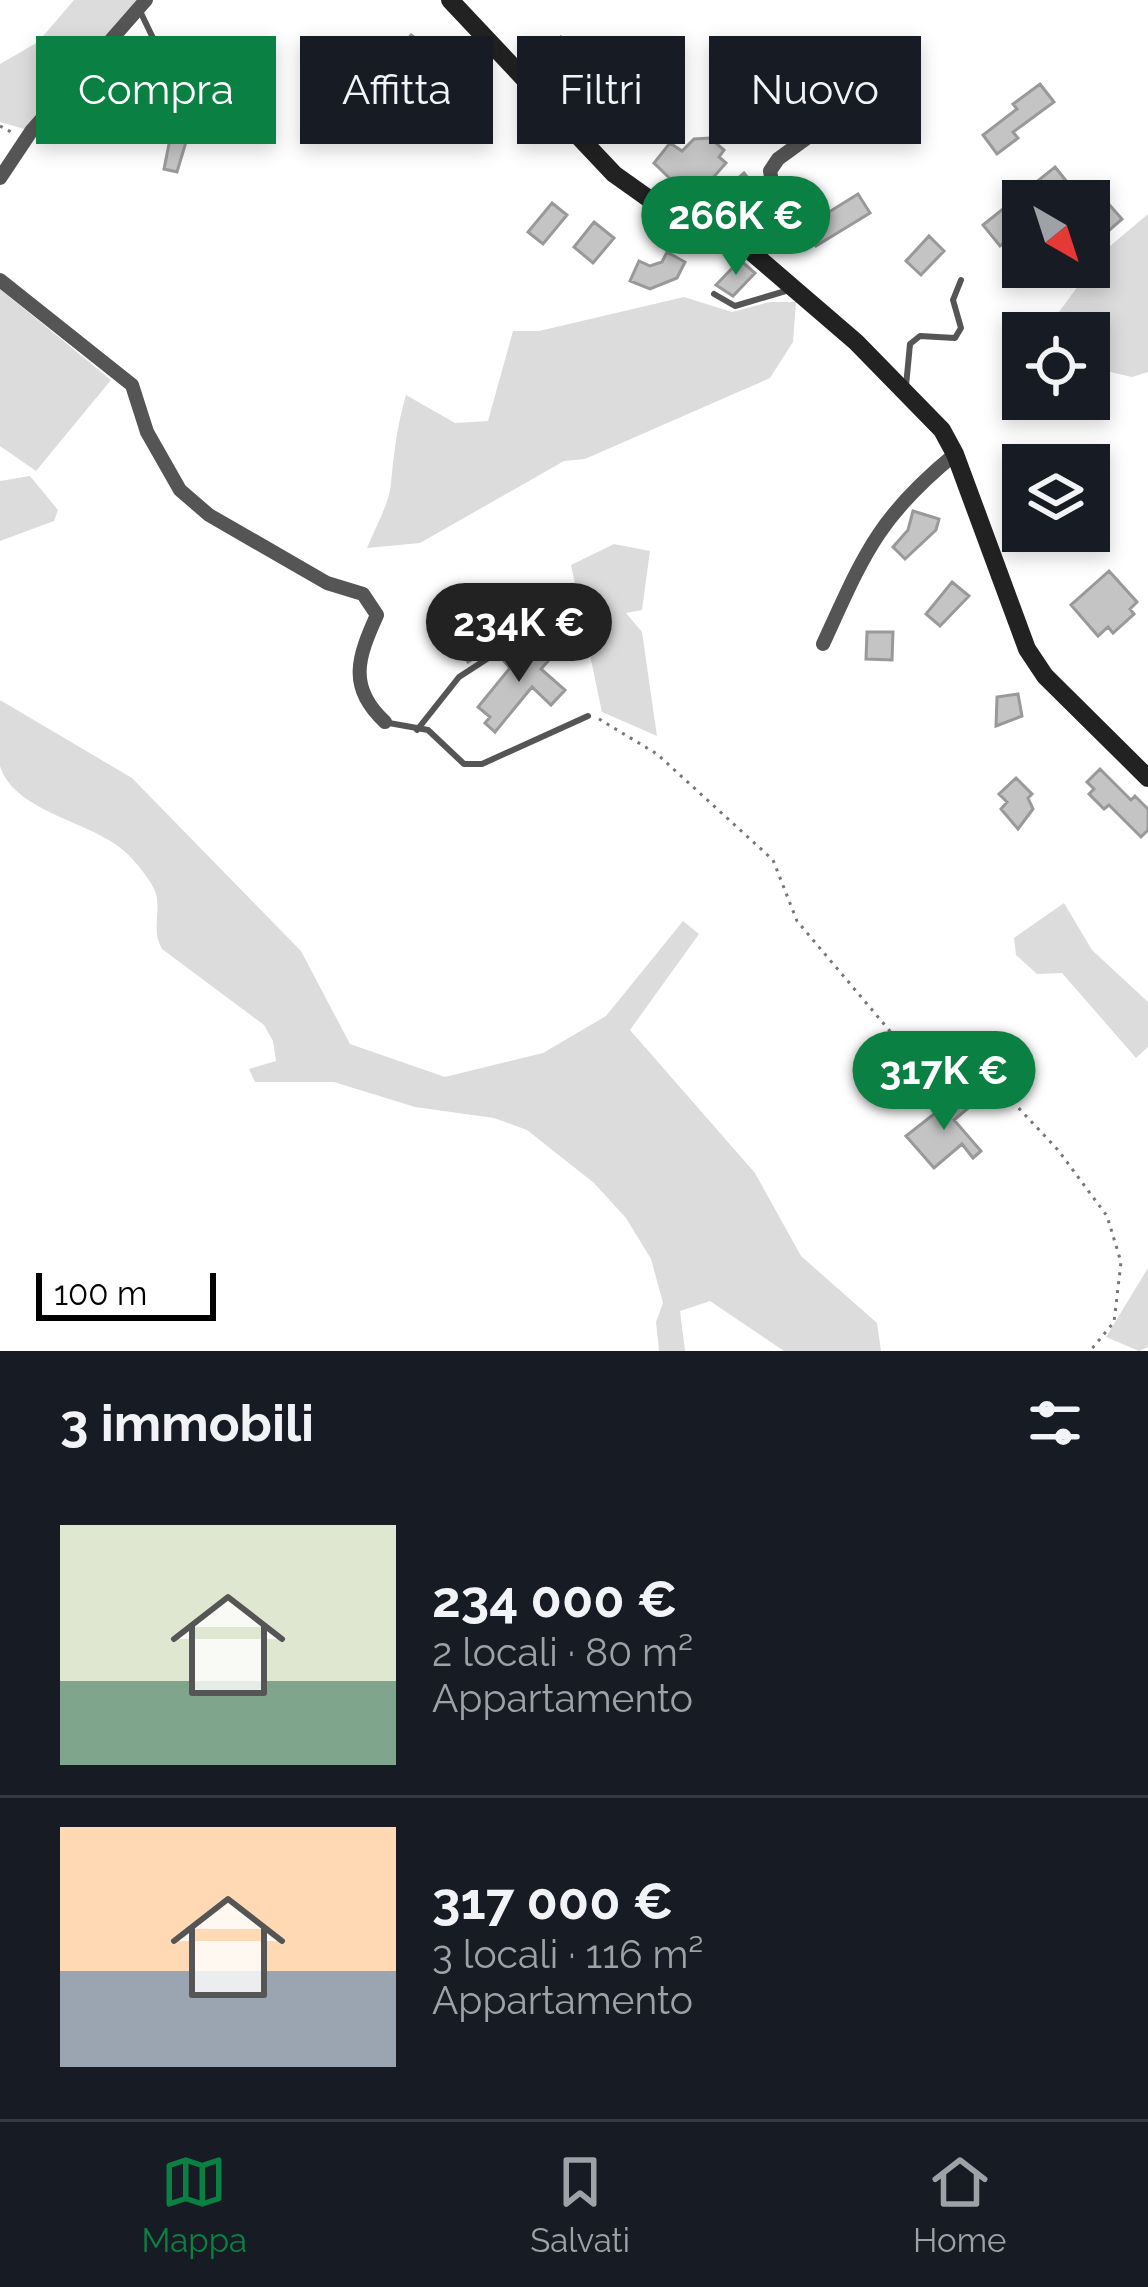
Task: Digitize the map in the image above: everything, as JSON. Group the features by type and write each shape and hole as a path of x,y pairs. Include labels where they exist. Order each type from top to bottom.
{"street":[{"path":"450,0 614,174 652,201 728,235 905,389 955,454 1027,650 1045,676 1148,778"},
{"path":"0,178 24,140 143,5"},
{"path":"728,235 772,218 777,208 770,171 800,144"},
{"path":"0,280 132,385 147,432 180,490 209,515 327,583 363,594 374,603 377,615 358,658 356,679 372,710 385,722"},
{"path":"823,644 872,537 907,493 955,454"}],"lane":[{"path":"143,5 155,36"},
{"path":"905,389 910,344 920,336 955,338 961,328 952,300 961,280"},
{"path":"714,294 735,306 793,289"},
{"path":"417,730 458,677 510,644"},
{"path":"385,722 428,730 464,764 482,764 588,716"}],"path":[{"path":"0,126 24,140"},
{"path":"588,716 613,724 657,754 773,860 797,921 901,1043 965,1051 1058,1150 1107,1216 1121,1262 1114,1322 1090,1351"}],"shaded area":[{"path":"74,0 139,0 108,36 43,36"},
{"path":"36,43 36,121 28,130 0,122 0,64"},
{"path":"1148,214 1148,372 1132,377 1110,372 1110,312 1059,312 1077,288 1110,288 1110,246"},
{"path":"0,289 111,380 36,471 0,446"},
{"path":"684,297 732,312 770,302 796,302 793,342 770,378 585,459 564,461 420,543 367,548 390,491 406,395 455,423 488,421 513,331 539,331"},
{"path":"30,476 58,510 54,521 0,541 0,481"},
{"path":"614,544 650,551 642,610 626,613 642,632 657,736 602,712 571,565"},
{"path":"0,700 132,778 301,951 350,1044 445,1077 543,1053 606,1016 683,921 699,934 630,1030 755,1173 801,1256 877,1323 881,1351 784,1351 710,1301 680,1311 685,1351 659,1351 656,1322 663,1303 651,1259 626,1218 594,1183 527,1130 494,1118 415,1107 334,1082 255,1082 249,1069 276,1061 264,1025 162,949 155,890 121,848 23,797 9,783 0,766"},
{"path":"1064,903 1092,950 1148,1002 1148,1047 1136,1058 1062,973 1037,974 1016,955 1014,938"},
{"path":"1148,1268 1148,1347 1139,1351 1106,1337"}],"building":[{"path":"1040,84 1054,102 1013,132 1018,138 997,154 983,135"},
{"path":"709,138 709,144 717,144 724,150 719,157 726,163 697,196 692,192 688,196 654,163 669,144 682,151 694,139"},
{"path":"169,144 185,144 177,172 164,169"},
{"path":"1055,167 1066,180 1039,180"},
{"path":"744,173 762,196 740,216 718,196"},
{"path":"816,188 829,212 858,194 870,213 816,246 804,227 811,222 797,199"},
{"path":"552,203 567,215 543,244 528,232"},
{"path":"1110,206 1122,219 1110,230"},
{"path":"1002,210 1002,244 1000,246 983,225"},
{"path":"594,222 614,238 593,263 574,247"},
{"path":"929,236 944,251 921,275 906,261"},
{"path":"667,252 685,262 677,278 650,289 630,281 639,261 650,266 662,262"},
{"path":"740,260 755,273 733,296 716,285"},
{"path":"913,511 939,519 936,530 905,559 893,547 908,530"},
{"path":"1109,571 1137,602 1130,609 1134,614 1113,633 1108,627 1098,636 1071,605"},
{"path":"952,582 969,596 940,626 926,614"},
{"path":"483,615 491,627 480,634 489,649 468,662 457,644 466,638 460,629"},
{"path":"867,632 893,632 892,660 866,659"},
{"path":"525,639 548,661 541,669 565,690 551,705 532,687 495,732 485,723 490,717 478,707 510,668 504,661"},
{"path":"1018,694 1022,716 996,726 997,697"},
{"path":"1100,769 1131,800 1135,796 1148,809 1148,830 1141,837 1109,805 1104,809 1089,794 1094,789 1087,782"},
{"path":"1016,778 1032,794 1028,798 1033,809 1018,829 1001,809 1007,802 999,794"},
{"path":"962,1092 973,1104 954,1120 981,1151 973,1158 962,1144 934,1168 906,1136"}]}
